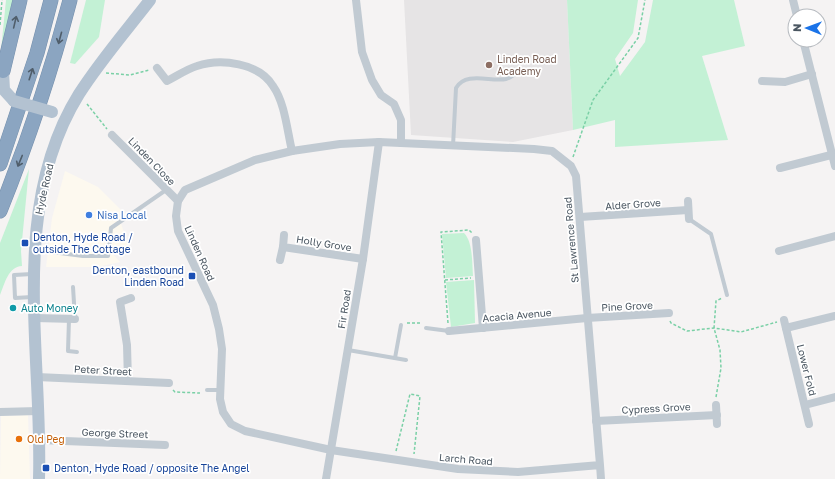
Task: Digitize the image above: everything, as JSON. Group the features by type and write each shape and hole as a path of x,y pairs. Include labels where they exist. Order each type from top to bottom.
{"highway":[{"path":"4,71 20,0"},
{"path":"0,164 37,53 51,0"},
{"path":"0,212 27,144 56,52 70,0"}],"main road":[{"name":"Hyde Road","path":"38,479 40,440 34,249 43,184 53,151 79,95 150,0"},
{"path":"4,71 2,84 7,97 52,112 67,119"}],"street":[{"path":"356,0 362,52 372,80 381,95 394,104 401,120 405,143"},
{"path":"805,48 835,166"},
{"path":"157,68 167,81 198,66 229,62 256,71 265,76 274,86 282,105 292,150"},
{"path":"762,81 785,82 812,74"},
{"name":"Linden Close","path":"112,135 178,201"},
{"path":"178,201 185,190 256,160 292,150 340,144 379,142 552,151 571,166"},
{"name":"Fir Road","path":"326,479 363,259 379,142"},
{"path":"780,168 831,155"},
{"name":"St Lawrence Road","path":"571,166 576,176 580,217 601,479"},
{"name":"Linden Road","path":"178,201 176,216 178,231 212,305 219,328 222,349 220,399 223,412 231,424 245,431 331,450"},
{"path":"688,201 689,219"},
{"name":"Alder Grove","path":"580,217 688,210"},
{"name":"Holly Grove","path":"280,260 284,235"},
{"path":"779,251 835,236"},
{"path":"476,240 483,328"},
{"name":"Holly Grove","path":"283,247 363,259"},
{"path":"128,381 127,345 120,302 131,298"},
{"name":"Pine Grove","path":"587,318 669,313"},
{"path":"785,324 835,316"},
{"path":"35,318 72,319"},
{"name":"Acacia Avenue","path":"449,331 587,318"},
{"name":"Lower Fold","path":"785,324 809,424"},
{"name":"Peter Street","path":"37,377 169,383"},
{"path":"805,405 835,397"},
{"path":"716,405 717,424"},
{"path":"0,412 38,411"},
{"name":"Cypress Grove","path":"596,421 717,415"},
{"name":"George Street","path":"40,440 165,445"},
{"name":"Larch Road","path":"331,450 413,464 498,472 600,466"}],"lane":[{"path":"453,146 456,88 458,83 474,78 507,79 518,73"},
{"path":"34,249 83,256 108,256 111,228 166,190"},
{"path":"689,219 711,234 727,295"},
{"path":"34,274 14,274 14,282 15,298 35,297"},
{"path":"73,287 72,319 68,351 77,352"},
{"path":"395,358 401,324"},
{"path":"426,328 449,331"},
{"path":"348,350 406,360"},
{"path":"207,390 221,390"}],"path":[{"path":"0,25 2,0"},
{"path":"571,166 592,100 638,38 645,0"},
{"path":"96,72 130,75 157,68"},
{"path":"79,95 112,135"},
{"path":"449,331 441,232 469,230 476,240"},
{"path":"445,280 479,278"},
{"path":"716,405 721,368 720,350 714,328 716,301 727,295"},
{"path":"669,313 671,323 687,331 714,328 741,332 785,324"},
{"path":"401,324 422,323 426,328"},
{"path":"169,383 175,392 202,393 207,390"},
{"path":"394,460 410,394 420,396 413,464"}],"shaded area":[{"name":"Linden Road Academy","path":"404,0 567,0 573,130 513,142 411,135"},
{"path":"65,171 98,187 125,214 121,223 128,246 113,254 120,262 97,267 46,267 52,218"},
{"path":"28,415 30,479 0,479 1,416"}],"green space":[{"path":"6,0 13,0 1,50"},
{"path":"86,0 105,0 99,37 75,64 70,63"},
{"path":"567,0 638,0 633,33 615,59 620,76 645,42 653,0 734,0 745,46 702,56 728,140 615,147 615,120 573,130"},
{"path":"29,169 21,251 22,266 13,269 10,272 0,295 0,243"},
{"path":"464,233 471,247 473,276 446,278 442,234"},
{"path":"474,280 475,323 451,327 446,282"}],"place":[{"name":"Linden Road Academy","path":"489,65"},
{"name":"Nisa Local","path":"89,215"},
{"name":"Denton, Hyde Road / outside The Cottage","path":"25,243"},
{"name":"Denton, eastbound Linden Road","path":"192,276"},
{"name":"Auto Money","path":"13,308"},
{"name":"Old Peg","path":"19,439"},
{"name":"Denton, Hyde Road / opposite The Angel","path":"46,468"}]}
